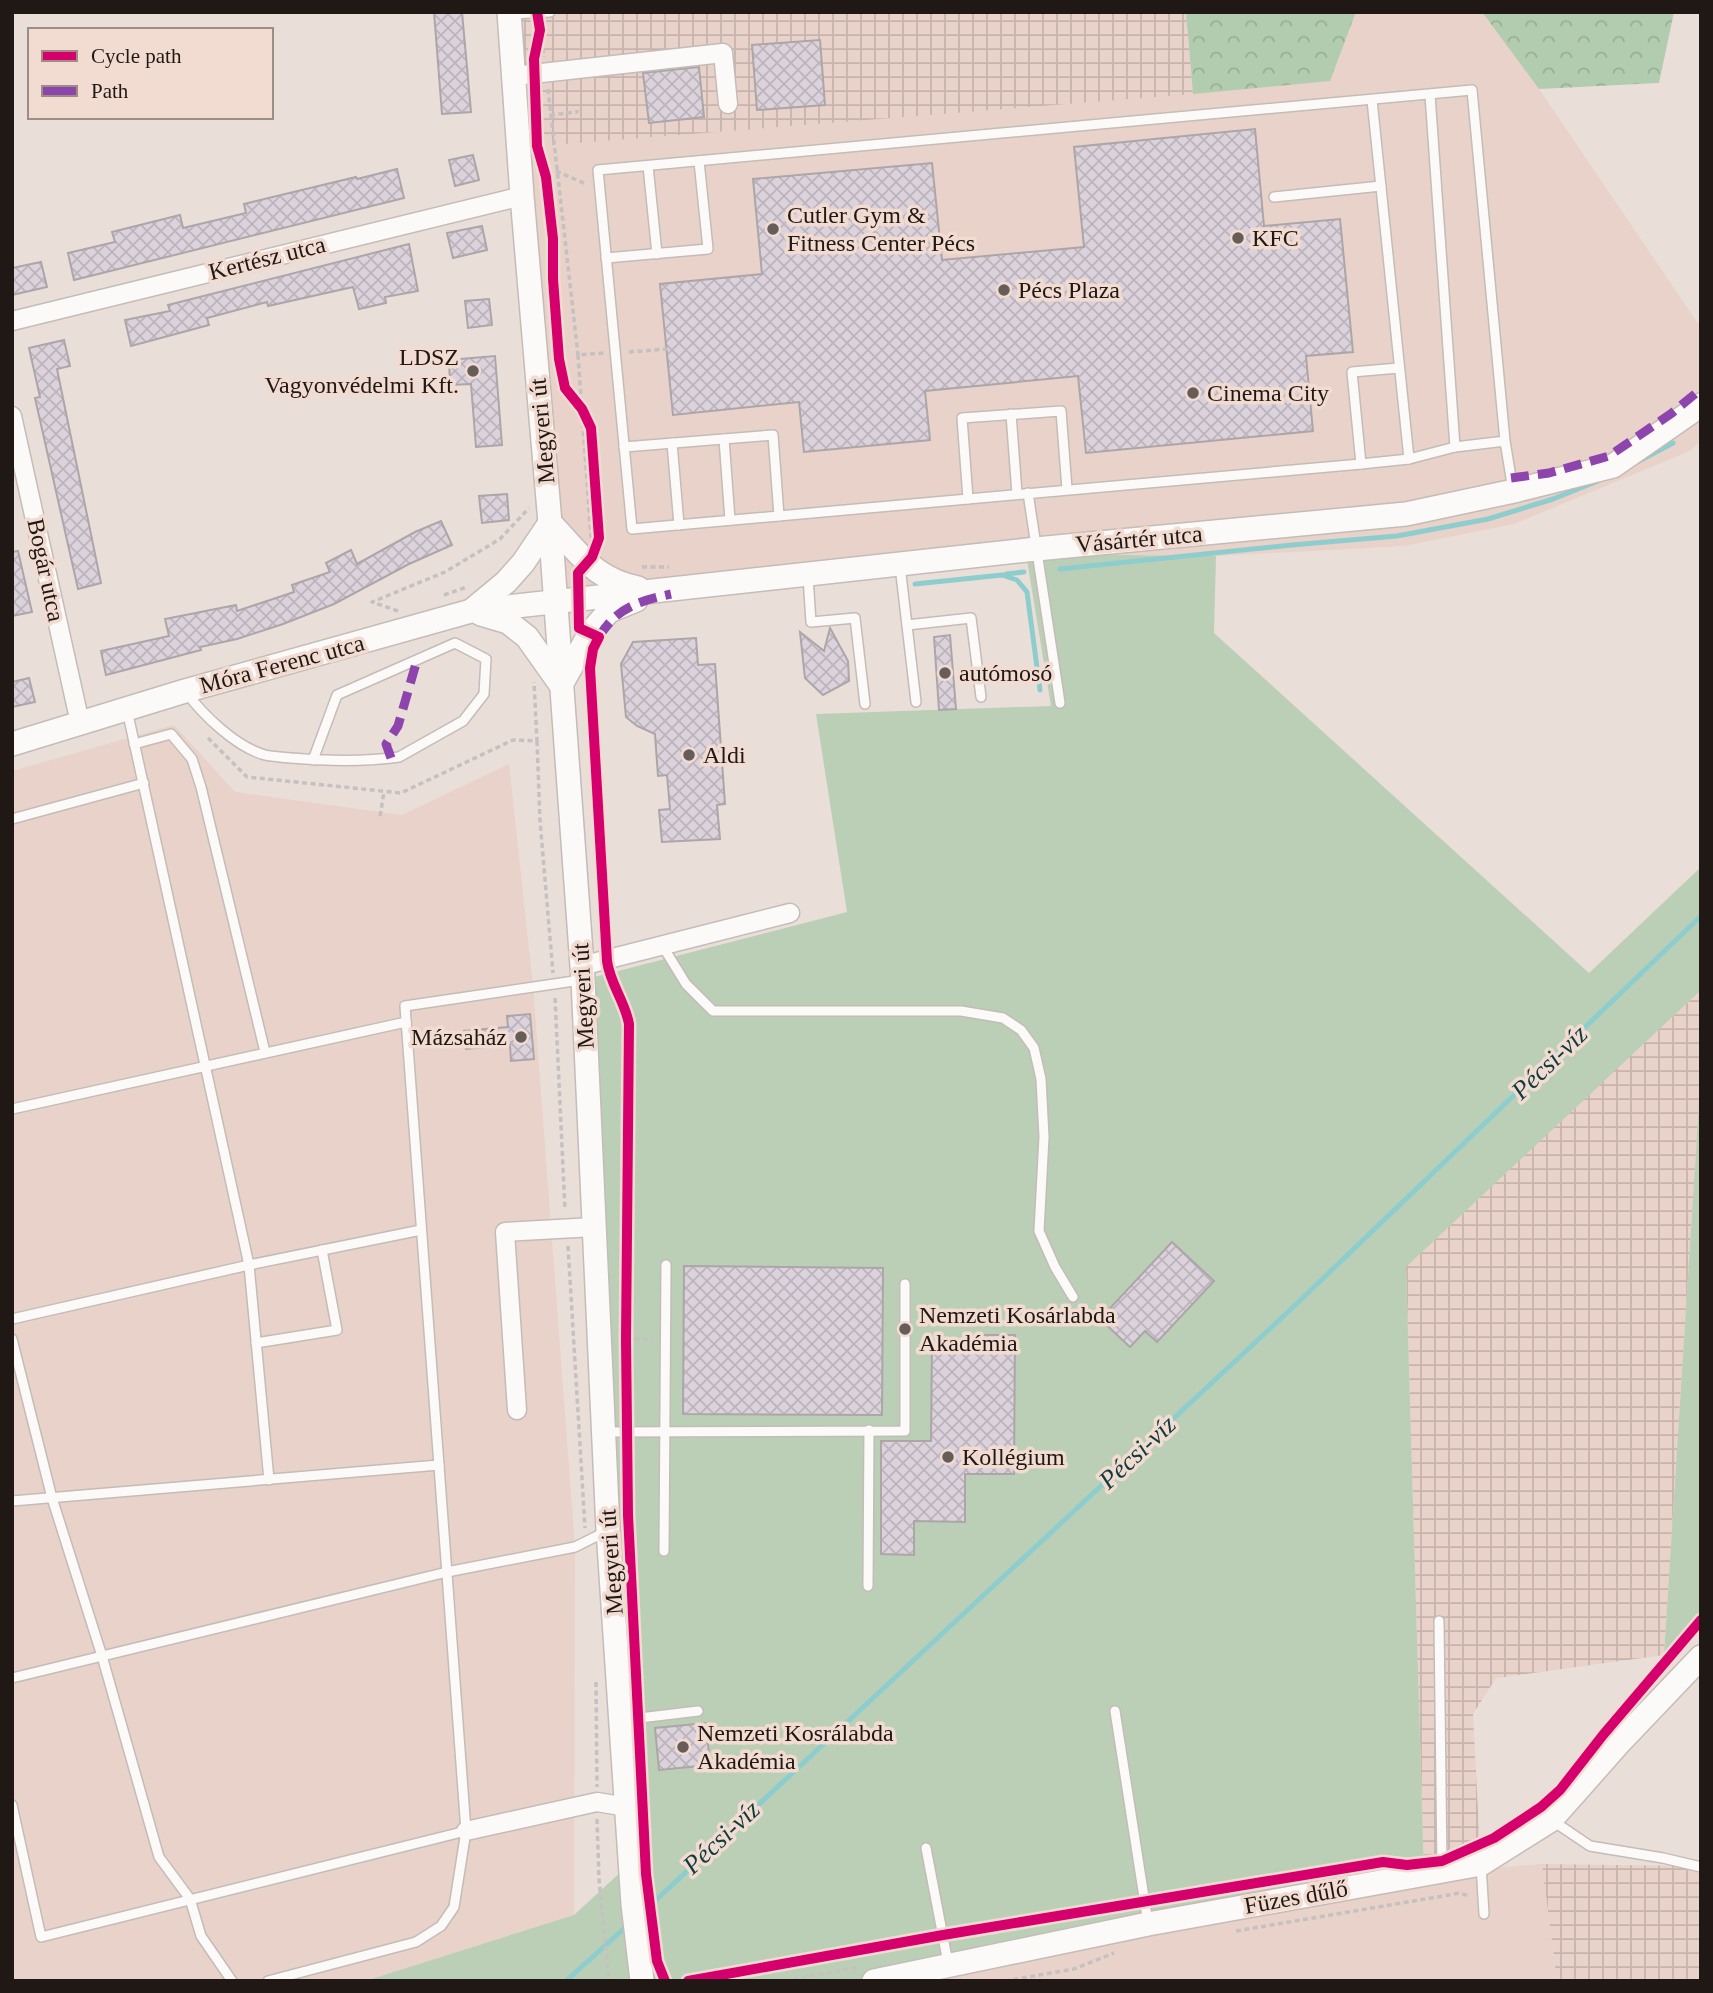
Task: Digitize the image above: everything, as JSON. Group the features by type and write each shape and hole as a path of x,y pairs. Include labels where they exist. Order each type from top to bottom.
{"street":[{"name":"Megyeri út","path":"509,13 531,74 522,196 540,519 555,601 582,973 608,1530 633,1904 642,1980"},
{"path":"531,74 723,53 728,104"},
{"name":"Kertész utca","path":"12,321 522,196"},
{"name":"Vásártér utca","path":"555,601 1036,549 1406,514 1613,466 1701,405"},
{"name":"Bogár utca","path":"12,416 80,723"},
{"path":"471,611 506,582 523,563 540,519 617,584 655,592"},
{"path":"471,611 508,622 527,637 561,685 590,633 609,611 655,592"},
{"name":"Móra Ferenc utca","path":"12,744 126,708 471,611 555,601"},
{"path":"582,973 662,945 790,914"},
{"path":"517,1410 505,1232 594,1227"},
{"name":"Füzes dűlő","path":"884,1980 1148,1924 1481,1864 1551,1820 1701,1657"},
{"path":"466,1831 597,1802 627,1807"}],"lane":[{"path":"509,13 542,13"},
{"path":"1505,441 1455,447 1409,459 1361,464 632,529 598,170 1472,90 1505,441 1514,491"},
{"path":"1430,95 1455,447"},
{"path":"1372,100 1409,459"},
{"path":"607,258 708,248 699,161"},
{"path":"648,166 657,254"},
{"path":"1274,197 1381,186"},
{"path":"1361,464 1352,372 1399,368"},
{"path":"968,499 962,418 1061,411 1067,489"},
{"path":"1011,414 1017,494"},
{"path":"624,447 772,435 779,516"},
{"path":"724,439 730,520"},
{"path":"672,443 679,525"},
{"path":"1028,493 1060,703"},
{"path":"900,565 916,702"},
{"path":"807,575 811,622 855,618 865,704"},
{"path":"907,625 971,618 981,697"},
{"path":"185,691 199,709 226,734 264,755 313,760 362,761 399,757 463,721 484,694 486,659 455,643 337,695 313,760"},
{"path":"126,708 249,1265 269,1480"},
{"path":"134,744 171,734 192,759 265,1052"},
{"path":"12,819 144,783"},
{"path":"662,945 686,984 713,1011 961,1011 1003,1018 1021,1030 1034,1048 1041,1079 1044,1137 1040,1231 1055,1267 1073,1297"},
{"path":"268,1981 416,1942 441,1926 454,1907 466,1831 405,1006 554,984 582,973"},
{"path":"12,1109 406,1022"},
{"path":"12,1319 249,1265 421,1230"},
{"path":"256,1343 337,1330 322,1250"},
{"path":"664,1550 666,1265"},
{"path":"603,1432 905,1431 905,1284"},
{"path":"12,1339 52,1497 102,1656 159,1857 190,1899 201,1936 232,1981"},
{"path":"868,1586 869,1430"},
{"path":"12,1501 439,1465"},
{"path":"12,1678 447,1572 575,1547 608,1530"},
{"path":"1439,1621 1442,1871"},
{"path":"621,1720 698,1711"},
{"path":"1115,1711 1148,1924"},
{"path":"12,1805 41,1937 466,1831"},
{"path":"1551,1820 1590,1846 1701,1867"},
{"path":"926,1848 948,1965"},
{"path":"1481,1864 1484,1914"}],"path":[{"path":"542,13 531,74 550,115 582,409"},
{"path":"550,115 577,110"},
{"path":"556,171 600,190"},
{"path":"578,355 667,349"},
{"path":"565,388 582,409 591,429 599,538 590,560"},
{"path":"391,616 403,612 372,602 445,572 500,539 530,508 540,519"},
{"path":"438,598 472,583"},
{"path":"537,741 540,821 554,984 586,1542"},
{"path":"380,816 384,792"},
{"path":"626,1327 626,1352"},
{"path":"596,1670 597,1802 603,1926 609,1981"},
{"path":"1231,1932 1459,1894 1469,1895 1474,1900"},
{"path":"1005,1981 1074,1969 1122,1950"}],"shaded area":[{"path":"520,12 1186,12 1193,94 527,147"},
{"path":"1356,12 1482,12 1539,89 1701,328 1701,441 1690,451 1514,524 1404,546 1216,556 1026,554 554,598 527,147 1330,81"},
{"path":"174,725 235,792 402,815 509,764 533,986 575,1547 574,1915 365,1981 12,1981 12,771"},
{"path":"1701,990 1701,1072 1664,1655 1496,1678 1473,1714 1481,1869 1424,1874 1406,1266"},
{"path":"1542,1864 1557,1981 899,1981 1481,1869"},
{"path":"1542,1864 1701,1866 1701,1981 1557,1981"}],"green space":[{"path":"1186,12 1356,12 1330,81 1193,94"},
{"path":"1482,12 1674,12 1659,83 1539,89"},
{"path":"1026,554 1216,556 1214,633 1589,973 1701,867 1701,990 1406,1267 1424,1874 899,1981 365,1981 574,1915 636,1858 583,980 847,912 816,714 1051,706"},
{"path":"1701,1072 1701,1610 1664,1655"}],"building":[{"path":"434,12 462,12 471,112 442,114"},
{"path":"820,40 825,105 757,110 752,45"},
{"path":"699,67 704,117 649,123 643,73"},
{"name":"Pécs Plaza","path":"1255,129 1264,226 1340,219 1353,352 1306,356 1313,431 1086,453 1078,376 925,391 930,440 804,452 799,402 673,415 660,284 762,274 753,179 932,163 942,260 1084,247 1074,147"},
{"path":"473,155 479,180 455,186 449,160"},
{"path":"397,169 404,198 74,280 68,253 115,242 112,232 180,215 183,228 246,213 244,204"},
{"path":"482,226 487,250 453,258 447,233"},
{"path":"409,244 418,291 385,297 386,303 359,309 353,287 268,306 267,302 207,318 209,325 131,346 125,320 170,311 168,305"},
{"path":"41,262 47,287 12,295 12,268"},
{"path":"489,299 492,325 468,328 465,301"},
{"path":"64,340 70,366 57,369 101,583 78,589 35,398 40,397 29,348"},
{"path":"495,356 502,445 476,447 471,384 450,385 449,360"},
{"path":"507,494 509,520 482,523 479,496"},
{"path":"441,521 452,545 409,564 334,604 237,639 106,675 101,651 169,636 165,619 236,605 237,611 294,592 292,585 330,572 326,563 351,550 357,564"},
{"path":"18,551 32,612 12,616 12,552"},
{"path":"830,628 848,661 849,681 823,695 805,678 800,632 824,651"},
{"name":"autómosó","path":"950,635 956,709 939,710 934,637"},
{"name":"Aldi","path":"696,638 698,665 715,664 725,804 717,805 720,839 662,842 659,810 670,809 667,775 658,776 655,734 637,726 626,717 621,664 633,642"},
{"path":"29,678 35,702 12,707 12,682"},
{"path":"530,1014 534,1059 511,1061 510,1045 466,1049 464,1031 508,1027 507,1016"},
{"path":"1172,1242 1214,1281 1157,1342 1145,1331 1130,1347 1100,1319"},
{"name":"Nemzeti Kosárlabda Akadémia","path":"684,1266 883,1268 882,1415 683,1414"},
{"name":"Kollégium","path":"982,1335 1015,1335 1014,1474 965,1474 965,1522 914,1521 914,1555 881,1554 881,1441 931,1441 932,1344 982,1344"},
{"name":"Nemzeti Kosrálabda Akadémia","path":"706,1723 710,1765 659,1770 655,1728"}],"waterway":[{"path":"1639,461 1673,443"},
{"path":"1060,569 1397,536 1488,519 1553,499 1598,481"},
{"path":"1006,574 1024,572"},
{"path":"915,584 1002,575 1017,580 1027,592 1040,690"},
{"name":"Pécsi-víz","path":"642,1913 1289,1311 1701,916"},
{"name":"Pécsi-víz","path":"566,1981 629,1924"}],"marked path":[{"path":"1511,478 1549,473 1609,456 1672,413 1701,389"},
{"path":"599,637 613,619 629,607 671,594"},
{"path":"391,758 386,744 398,726 417,660"}],"cycle path":[{"path":"537,12 540,30 534,59 537,146 546,177 553,239 559,359 565,388 582,409 591,428 599,538 592,557 578,573 579,628 599,637 593,649 590,668 607,961 629,1024 626,1339 628,1515 646,1874 657,1961 665,1981"},
{"path":"688,1981 943,1935 1383,1862 1407,1865 1442,1861 1494,1838 1541,1807 1560,1790 1701,1620"}],"place":[{"name":"Cutler Gym & Fitness Center Pécs","path":"773,229"},
{"name":"KFC","path":"1238,238"},
{"name":"Pécs Plaza","path":"1004,290"},
{"name":"LDSZ Vagyonvédelmi Kft.","path":"473,371"},
{"name":"Cinema City","path":"1193,393"},
{"name":"autómosó","path":"945,673"},
{"name":"Aldi","path":"689,755"},
{"name":"Mázsaház","path":"521,1037"},
{"name":"Nemzeti Kosárlabda Akadémia","path":"905,1329"},
{"name":"Kollégium","path":"948,1457"},
{"name":"Nemzeti Kosrálabda Akadémia","path":"683,1747"}]}
